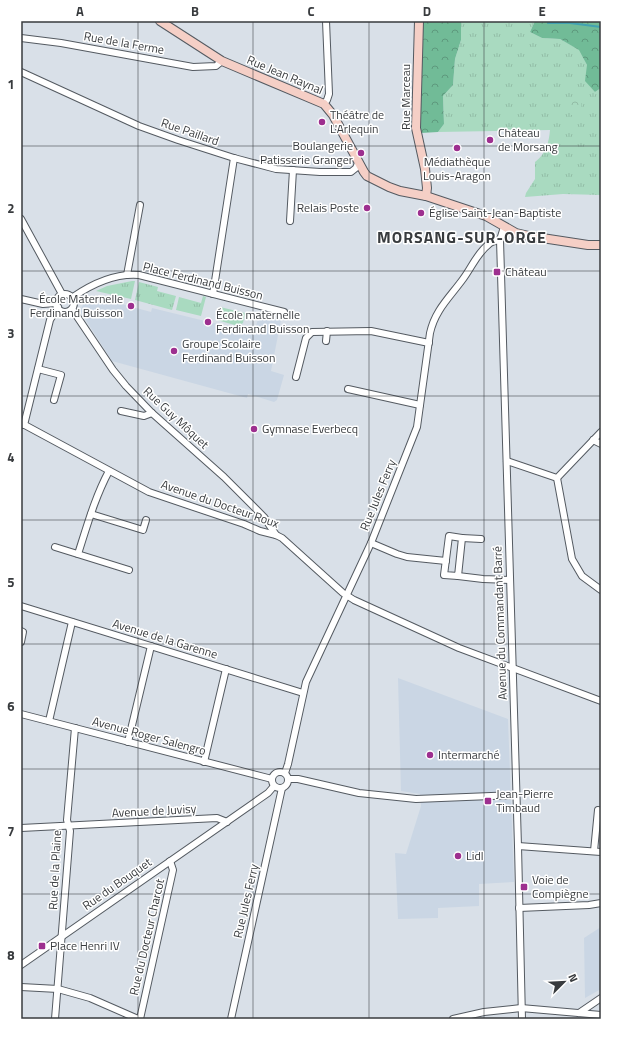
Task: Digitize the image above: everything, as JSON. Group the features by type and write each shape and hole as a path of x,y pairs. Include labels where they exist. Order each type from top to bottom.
{"main road":[{"name":"Rue Jean Raynal","path":"160,21 222,61 324,104 333,115 358,163 367,176 400,191 426,196 486,216 516,233 588,245 601,245"},
{"name":"Rue Marceau","path":"419,21 416,128 427,180 426,196"}],"street":[{"path":"324,104 328,100 326,21"},
{"name":"Rue de la Ferme","path":"21,38 61,43 192,67 216,66 222,61"},
{"name":"Rue Paillard","path":"21,72 139,126 234,158 276,169 320,172 351,172 356,168 358,163"},
{"path":"213,294 234,158"},
{"path":"290,221 293,170"},
{"path":"127,275 140,206"},
{"path":"21,219 62,294"},
{"name":"Avenue du Commandant Barré","path":"504,227 500,240 522,1019"},
{"name":"Rue Jules Ferry","path":"285,773 306,682 371,543 417,427 434,318 463,279 477,256 490,243 500,240"},
{"name":"Place Ferdinand Buisson","path":"73,297 99,282 127,275 139,275 284,312"},
{"path":"21,299 43,304 57,305 64,312 72,309 74,303 73,297 68,294 62,294 58,298 57,305 50,320 22,424"},
{"name":"Rue Guy Môquet","path":"72,309 113,370 126,386 152,413 212,466 258,512 276,535"},
{"path":"326,341 327,331"},
{"path":"296,377 308,335 312,332 371,331 429,344"},
{"path":"38,369 61,375 54,400"},
{"path":"348,389 420,405"},
{"path":"121,411 144,416 152,413"},
{"name":"Avenue du Docteur Roux","path":"22,424 150,492 282,538 347,596 429,636 601,701"},
{"path":"558,478 601,432"},
{"path":"593,440 601,444"},
{"path":"507,461 558,478"},
{"path":"78,554 102,483 109,471"},
{"path":"558,478 572,559 582,576 601,590"},
{"path":"91,514 143,530 146,520"},
{"path":"481,539 449,536 444,575 510,580"},
{"path":"458,576 462,538"},
{"path":"371,543 407,557 446,561"},
{"path":"55,547 129,570"},
{"name":"Avenue de la Garenne","path":"21,606 304,693"},
{"path":"49,721 72,622"},
{"path":"21,631 23,632 21,642"},
{"path":"128,742 150,646"},
{"path":"204,762 226,669"},
{"name":"Avenue Roger Salengro","path":"21,714 272,779"},
{"name":"Rue de la Plaine","path":"55,1019 70,831 67,820 75,728"},
{"path":"274,786 272,779 276,772 285,773 289,779"},
{"path":"289,779 298,779 359,793 416,799 516,795"},
{"path":"274,786 282,788 286,786 289,779"},
{"path":"227,822 268,793 274,786"},
{"name":"Rue Jules Ferry","path":"231,1019 282,788"},
{"path":"518,846 598,851 598,810"},
{"name":"Avenue de Juvisy","path":"21,828 217,818 227,822"},
{"name":"Rue du Bouquet","path":"21,965 227,822"},
{"name":"Rue du Docteur Charcot","path":"139,1019 173,870 170,861"},
{"path":"519,908 589,906 601,903"},
{"path":"21,987 58,990 90,998 139,1019"},
{"path":"579,1013 601,998"},
{"path":"453,1019 484,1012 521,1008 601,1015"}],"shaded area":[{"name":"Groupe Scolaire Ferdinand Buisson","path":"88,295 151,312 152,308 254,333 260,312 278,316 281,320 271,371 284,375 277,400 274,402 248,394 247,398 112,361 80,311"},
{"path":"398,678 508,719 514,882 479,884 479,906 438,908 438,918 398,919 395,853 406,854 421,806 420,794 401,791"},
{"path":"601,927 601,989 585,998 584,938"}],"green space":[{"path":"422,21 461,21 461,40 455,59 453,85 443,96 444,124 438,132 421,133 420,108"},
{"path":"461,21 535,21 530,32 542,38 560,39 580,50 587,65 595,92 601,88 601,195 563,194 525,197 535,179 535,162 539,159 546,148 550,130 438,132 444,124 443,96 453,85 455,59 461,40"},
{"path":"535,21 601,21 601,88 595,92 585,81 587,65 579,50 560,39 542,38 530,32"},
{"path":"571,101 581,101 581,115 571,115"},
{"path":"135,281 131,299 96,291 107,286"},
{"path":"139,282 158,287 157,291 176,296 172,310 135,300"},
{"path":"203,296 206,297 201,316 176,310 179,297 201,303"},
{"path":"220,307 245,313 243,323 238,326 217,320"}],"waterway":[{"path":"548,23 570,23 601,27"}],"place":[{"name":"Théâtre de L'Arlequin","path":"322,122"},
{"name":"Château de Morsang","path":"490,140"},
{"name":"Médiathèque Louis-Aragon","path":"457,148"},
{"name":"Boulangerie Patisserie Granger","path":"361,153"},
{"name":"Relais Poste","path":"367,208"},
{"name":"Église Saint-Jean-Baptiste","path":"421,213"},
{"name":"Château","path":"497,272"},
{"name":"École Maternelle Ferdinand Buisson","path":"131,306"},
{"name":"École maternelle Ferdinand Buisson","path":"208,322"},
{"name":"Groupe Scolaire Ferdinand Buisson","path":"174,351"},
{"name":"Gymnase Everbecq","path":"254,429"},
{"name":"Intermarché","path":"430,755"},
{"name":"Jean-Pierre Timbaud","path":"488,801"},
{"name":"Lidl","path":"458,856"},
{"name":"Voie de Compiègne","path":"524,887"},
{"name":"Place Henri IV","path":"42,946"}],"district":[{"name":"MORSANG-SUR-ORGE","path":"462,237"}]}
